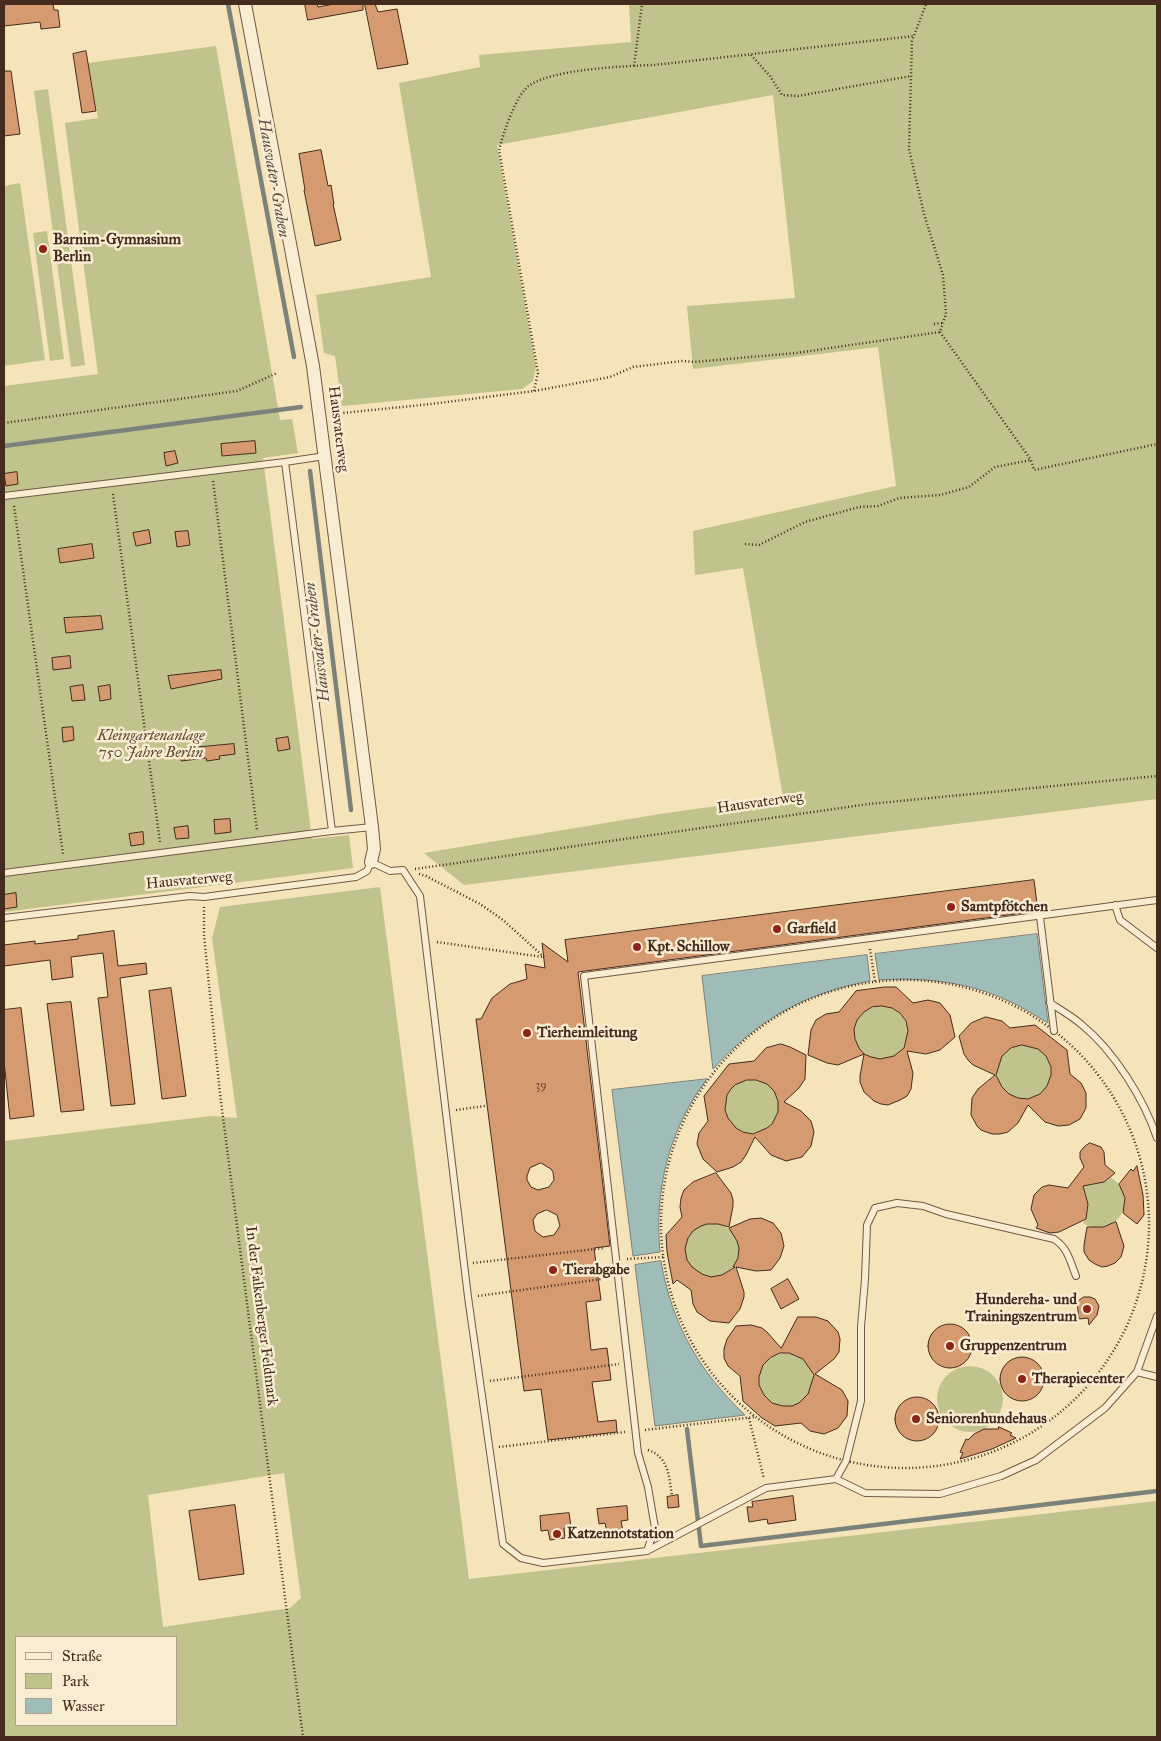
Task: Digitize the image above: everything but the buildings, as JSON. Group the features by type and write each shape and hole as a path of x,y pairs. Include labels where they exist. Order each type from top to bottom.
{"street":[{"name":"Hausvaterweg","path":"245,4 313,366 372,827 374,849 371,862"}],"lane":[{"path":"4,496 325,456"},
{"path":"284,462 332,831"},
{"path":"4,873 372,827"},
{"path":"371,862 390,871 403,870 420,896 468,1297 503,1544 521,1558 543,1563 647,1551 766,1488 836,1479 865,1493 940,1494 1001,1476 1036,1460 1105,1408 1137,1372 1157,1316"},
{"name":"Hausvaterweg","path":"4,918 190,896 204,897 356,877 367,871 371,862"},
{"path":"647,1551 655,1528 648,1487 637,1448 584,976 1157,900"},
{"path":"1115,905 1120,920 1157,948"},
{"path":"1040,916 1054,1031"},
{"path":"1050,1003 1083,1025 1112,1056 1136,1090 1157,1138"},
{"path":"836,1479 846,1461 861,1402 861,1327 866,1279 867,1225 875,1208 897,1203 923,1206 946,1214 1054,1239 1063,1245 1068,1252 1076,1276"},
{"path":"1137,1372 1157,1377"}],"path":[{"path":"634,66 642,4"},
{"path":"926,4 912,42 909,149 924,214 943,275 946,314 940,332"},
{"path":"534,391 538,373 499,150 503,134 516,104 529,85 552,76 613,67 751,55 914,35"},
{"path":"751,55 770,76 782,94 798,96 911,76"},
{"path":"934,324 943,323"},
{"path":"319,415 534,391 610,377 633,367 682,361 694,362 796,353 940,332"},
{"path":"940,332 1031,460 1034,470 1157,444"},
{"path":"4,423 237,391 277,373"},
{"path":"745,544 758,545 805,522 859,507 878,506 899,498 940,494 969,487 994,467 1031,460"},
{"path":"211,470 259,841"},
{"path":"112,482 162,853"},
{"path":"12,495 65,866"},
{"name":"Hausvaterweg","path":"403,870 869,804 1157,776"},
{"path":"403,870 426,876 480,904 503,920 544,957 426,942"},
{"name":"In der Falkenberger Feldmark","path":"204,897 204,935 220,1094 304,1737"},
{"path":"868,938 875,982"},
{"path":"875,982 938,983 980,992 1018,1008 1054,1031 1091,1066 1120,1108 1139,1155 1145,1180 1149,1231 1142,1282 1124,1330 1098,1373 1081,1392 1042,1425 997,1450 948,1464 897,1468 846,1461 798,1444 776,1432 755,1417 721,1384 693,1346 674,1303 663,1257 661,1231 665,1180 679,1131 690,1108 704,1086 738,1047 778,1016 825,994 875,982"},
{"path":"445,1112 485,1106"},
{"path":"464,1264 615,1246"},
{"path":"616,1260 663,1257"},
{"path":"468,1297 618,1277"},
{"path":"480,1383 628,1363"},
{"path":"490,1448 755,1417"},
{"path":"749,1418 766,1488"},
{"path":"637,1448 657,1453 664,1460 668,1469 672,1496"}],"green space":[{"path":"629,4 1157,4 1157,799 464,885 424,853 666,813 783,797 743,568 695,575 693,531 896,486 878,347 693,369 687,306 795,298 773,95 497,145 536,367 533,381 522,389 342,406 335,356 324,353 316,295 431,277 399,83 480,67 479,55 631,42"},
{"name":"Kleingartenanlage 750 Jahre Berlin","path":"216,46 280,420 292,419 298,453 263,458 312,839 349,835 353,868 4,912 4,386 98,374 65,123 98,118 88,63"},
{"path":"48,89 85,365 71,367 34,91"},
{"path":"20,183 45,360 4,366 4,186"},
{"path":"47,231 64,359 50,361 33,233"},
{"path":"380,887 469,1579 1157,1501 1157,1737 4,1737 4,1141 211,1116 237,1118 212,938 220,907","holes":["284,1473 301,1598 290,1608 163,1627 148,1495"]},
{"path":"881,1006 891,1008 900,1014 906,1023 908,1033 906,1043 900,1052 891,1058 881,1060 871,1058 862,1052 856,1043 854,1033 856,1023 862,1014 871,1008"},
{"path":"1024,1045 1034,1047 1043,1053 1049,1062 1051,1072 1049,1082 1043,1091 1034,1097 1024,1099 1014,1097 1005,1091 999,1082 997,1072 999,1062 1005,1053 1014,1047"},
{"path":"752,1079 762,1081 771,1087 777,1096 779,1106 777,1116 771,1125 762,1131 752,1133 742,1131 733,1125 727,1116 725,1106 727,1096 733,1087 742,1081"},
{"path":"1110,1177 1120,1185 1124,1195 1121,1215 1105,1227 1095,1228 1083,1223 1088,1206 1082,1180 1096,1184"},
{"path":"712,1223 722,1225 731,1231 737,1240 739,1250 737,1260 731,1269 722,1275 712,1277 702,1275 693,1269 687,1260 685,1250 687,1240 693,1231 702,1225"},
{"path":"786,1353 796,1355 805,1361 811,1370 813,1380 811,1390 805,1399 796,1405 786,1407 776,1405 767,1399 761,1390 759,1380 761,1370 767,1361 776,1355"},
{"path":"963,1366 977,1366 989,1371 998,1380 1003,1392 1001,1412 994,1423 977,1432 963,1432 951,1427 942,1418 937,1406 937,1392 942,1380 951,1371"}],"water":[{"path":"1037,934 1048,1023 1011,1002 963,985 930,980 879,980 875,954"},
{"path":"867,955 870,981 824,993 784,1011 747,1036 713,1069 702,976"},
{"path":"707,1079 683,1118 667,1161 659,1206 660,1252 633,1256 612,1090"},
{"path":"661,1261 672,1306 690,1346 714,1381 745,1415 655,1426 635,1265"}],"waterway":[{"name":"Hausvater-Graben","path":"228,4 294,357"},
{"path":"4,446 301,407"},
{"name":"Hausvater-Graben","path":"310,471 351,810"},
{"path":"687,1429 701,1546 1157,1491"}],"place":[{"name":"Barnim-Gymnasium Berlin","path":"43,249"},
{"name":"Samtpfötchen","path":"951,907"},
{"name":"Garfield","path":"777,929"},
{"name":"Kpt. Schillow","path":"637,947"},
{"name":"Tierheimleitung","path":"527,1033"},
{"name":"Tierabgabe","path":"553,1270"},
{"name":"Hundereha- und Trainingszentrum","path":"1087,1309"},
{"name":"Gruppenzentrum","path":"950,1346"},
{"name":"Therapiecenter","path":"1022,1379"},
{"name":"Seniorenhundehaus","path":"916,1419"},
{"name":"Katzennotstation","path":"557,1534"}]}
